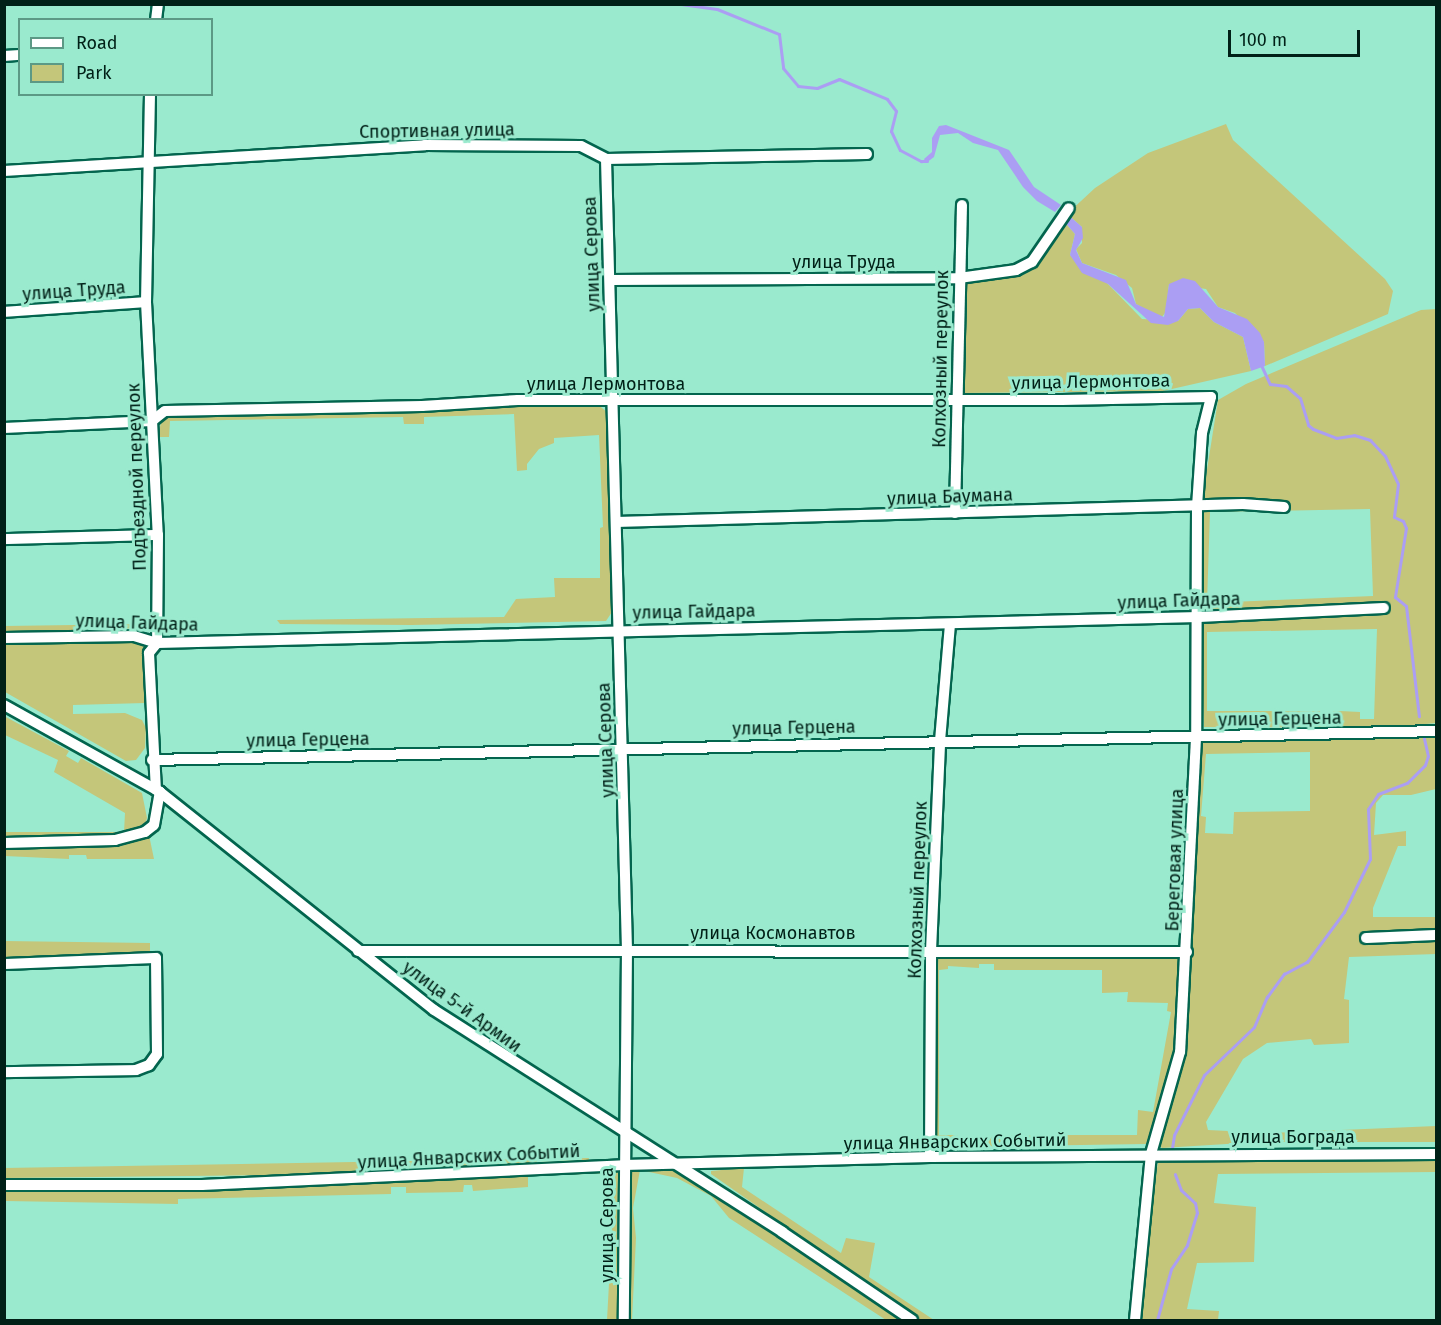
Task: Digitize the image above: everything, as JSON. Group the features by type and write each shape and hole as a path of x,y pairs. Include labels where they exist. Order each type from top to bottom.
{"street":[{"name":"Подъездной переулок","path":"150,96 146,302 158,535 157,643 148,653 152,760 158,791"},
{"name":"Спортивная улица","path":"4,171 147,160 425,145 581,146 606,159 867,154"},
{"name":"улица Серова","path":"606,159 627,949 623,1133 624,1320"},
{"name":"Колхозный переулок","path":"955,513 962,205"},
{"name":"улица Труда","path":"610,280 959,278 1016,270 1032,262 1069,208"},
{"name":"улица Труда","path":"4,312 146,302"},
{"name":"улица Лермонтова","path":"4,428 152,421 165,411 612,400 956,401 1211,397"},
{"name":"Береговая улица","path":"1135,1320 1150,1154 1180,1052 1187,952 1196,738 1199,617 1197,507 1202,433 1211,397"},
{"name":"улица Баумана","path":"616,522 1244,504 1284,507"},
{"path":"4,539 158,535"},
{"name":"улица Гайдара","path":"4,638 134,636 157,643 1199,617 1384,608"},
{"name":"Колхозный переулок","path":"930,1157 932,951 940,741 950,624"},
{"name":"улица 5-й Армии","path":"4,705 158,791 358,951 500,1056 672,1164 912,1320"},
{"name":"улица Герцена","path":"152,760 1435,731"},
{"path":"4,843 115,840 146,832 154,825 158,791"},
{"path":"1366,938 1437,935"},
{"name":"улица Космонавтов","path":"358,951 627,949 1187,952"},
{"path":"4,964 156,958 157,1054 149,1065 136,1070 4,1072"},
{"name":"улица Январских Событий","path":"4,1185 202,1185 624,1165 1150,1154"},
{"name":"улица Бограда","path":"1150,1154 1437,1154"}],"green space":[{"path":"1226,124 1233,140 1385,279 1393,291 1388,314 1265,366 1264,342 1235,313 1218,307 1206,289 1169,284 1166,312 1161,318 1136,304 1132,288 1116,275 1082,263 1076,249 1082,243 1082,227 1067,214 1095,188 1148,153"},
{"path":"1062,219 1075,234 1070,255 1108,284 1142,319 1178,321 1188,309 1200,308 1214,322 1243,337 1251,371 1163,391 962,393 964,285 969,279 1025,271"},
{"path":"1436,309 1436,723 1386,728 1204,727 1200,604 1203,495 1218,400 1246,384 1421,310","holes":["1370,509 1373,596 1207,603 1210,512","1377,629 1374,719 1360,719 1360,712 1340,711 1207,711 1207,632"]},
{"path":"563,403 597,404 607,412 612,612 606,621 411,625 280,624 277,620 504,617 516,599 555,597 554,578 600,578 600,528 603,527 599,435 554,438 554,443 539,449 527,464 527,470 517,471 514,414 424,417 424,424 404,424 403,417 170,421 169,437 158,437 161,422 173,414 432,410"},
{"path":"143,624 143,628 5,632 5,626"},
{"path":"144,639 145,703 73,705 73,714 125,713 142,720 146,728 145,748 136,760 126,761 5,692 4,643"},
{"path":"4,716 69,751 66,756 78,763 81,758 142,793 147,818 144,828 122,837 5,840 5,832 124,832 125,813 54,772 58,760 5,735"},
{"path":"1436,733 1436,789 1411,795 1383,795 1376,803 1374,835 1406,831 1406,846 1398,846 1373,908 1373,917 1436,917 1436,954 1349,957 1344,999 1349,1000 1349,1043 1314,1045 1311,1039 1267,1043 1243,1059 1206,1122 1208,1130 1269,1133 1436,1126 1436,1142 1259,1142 1162,1148 1159,1145 1184,1057 1197,741","holes":["1310,752 1310,811 1234,812 1233,834 1205,833 1206,817 1201,816 1206,754"]},
{"path":"149,835 154,859 87,859 86,855 69,855 69,859 5,856 4,849"},
{"path":"4,941 150,943 150,953 5,957"},
{"path":"933,954 1182,955 1173,1065 1146,1144 945,1147 934,1144","holes":["979,964 994,964 994,970 1102,970 1102,993 1128,992 1127,1002 1168,1003 1167,1011 1171,1012 1153,1112 1138,1110 1137,1135 939,1135 939,970 948,969 948,966 979,968"]},
{"path":"1436,1156 1436,1172 1218,1174 1214,1203 1256,1207 1254,1262 1197,1263 1187,1309 1219,1311 1218,1320 1128,1320 1140,1206 1152,1207 1158,1161"},
{"path":"589,1158 588,1162 284,1175 5,1178 4,1168"},
{"path":"662,1166 686,1175 900,1320 886,1320 729,1218 711,1196 677,1178 640,1170 633,1208 636,1238 632,1320 626,1320 630,1167"},
{"path":"744,1168 742,1187 841,1253 846,1238 875,1243 869,1277 934,1320 920,1320 711,1174 711,1171"},
{"path":"618,1169 617,1320 607,1320 615,1173 528,1176 528,1187 473,1191 472,1185 464,1185 463,1192 406,1193 406,1187 391,1187 391,1194 178,1199 178,1204 5,1201 4,1189"}],"shaded area":[{"path":"946,125 1009,150 1034,187 1061,205 1055,212 1037,201 1023,187 998,150 973,143 958,133 940,135 934,157 926,163 924,159 932,152 932,138 939,126"},
{"path":"1067,214 1082,227 1083,238 1076,250 1082,263 1126,280 1136,304 1164,317 1169,284 1183,278 1195,281 1218,307 1247,319 1260,333 1264,342 1265,366 1251,371 1243,337 1214,322 1200,308 1188,309 1178,321 1168,325 1151,323 1108,284 1082,273 1070,255 1075,234 1062,219"}],"waterway":[{"path":"681,4 717,9 779,34 783,68 798,86 817,88 839,79 887,99 896,111 891,131 900,150 921,161 927,161"},
{"path":"1261,365 1270,384 1286,386 1300,398 1308,425 1313,429 1336,438 1354,435 1370,440 1385,456 1398,484 1394,517 1403,521 1406,528 1395,597 1406,606 1419,716"},
{"path":"1172,1148 1174,1135 1204,1075 1254,1027 1267,997 1284,974 1307,962 1344,912 1370,859 1368,809 1378,794 1407,783 1425,765 1428,756 1424,738"},
{"path":"1157,1320 1171,1269 1187,1245 1197,1213 1195,1203 1181,1190 1175,1174"}]}
